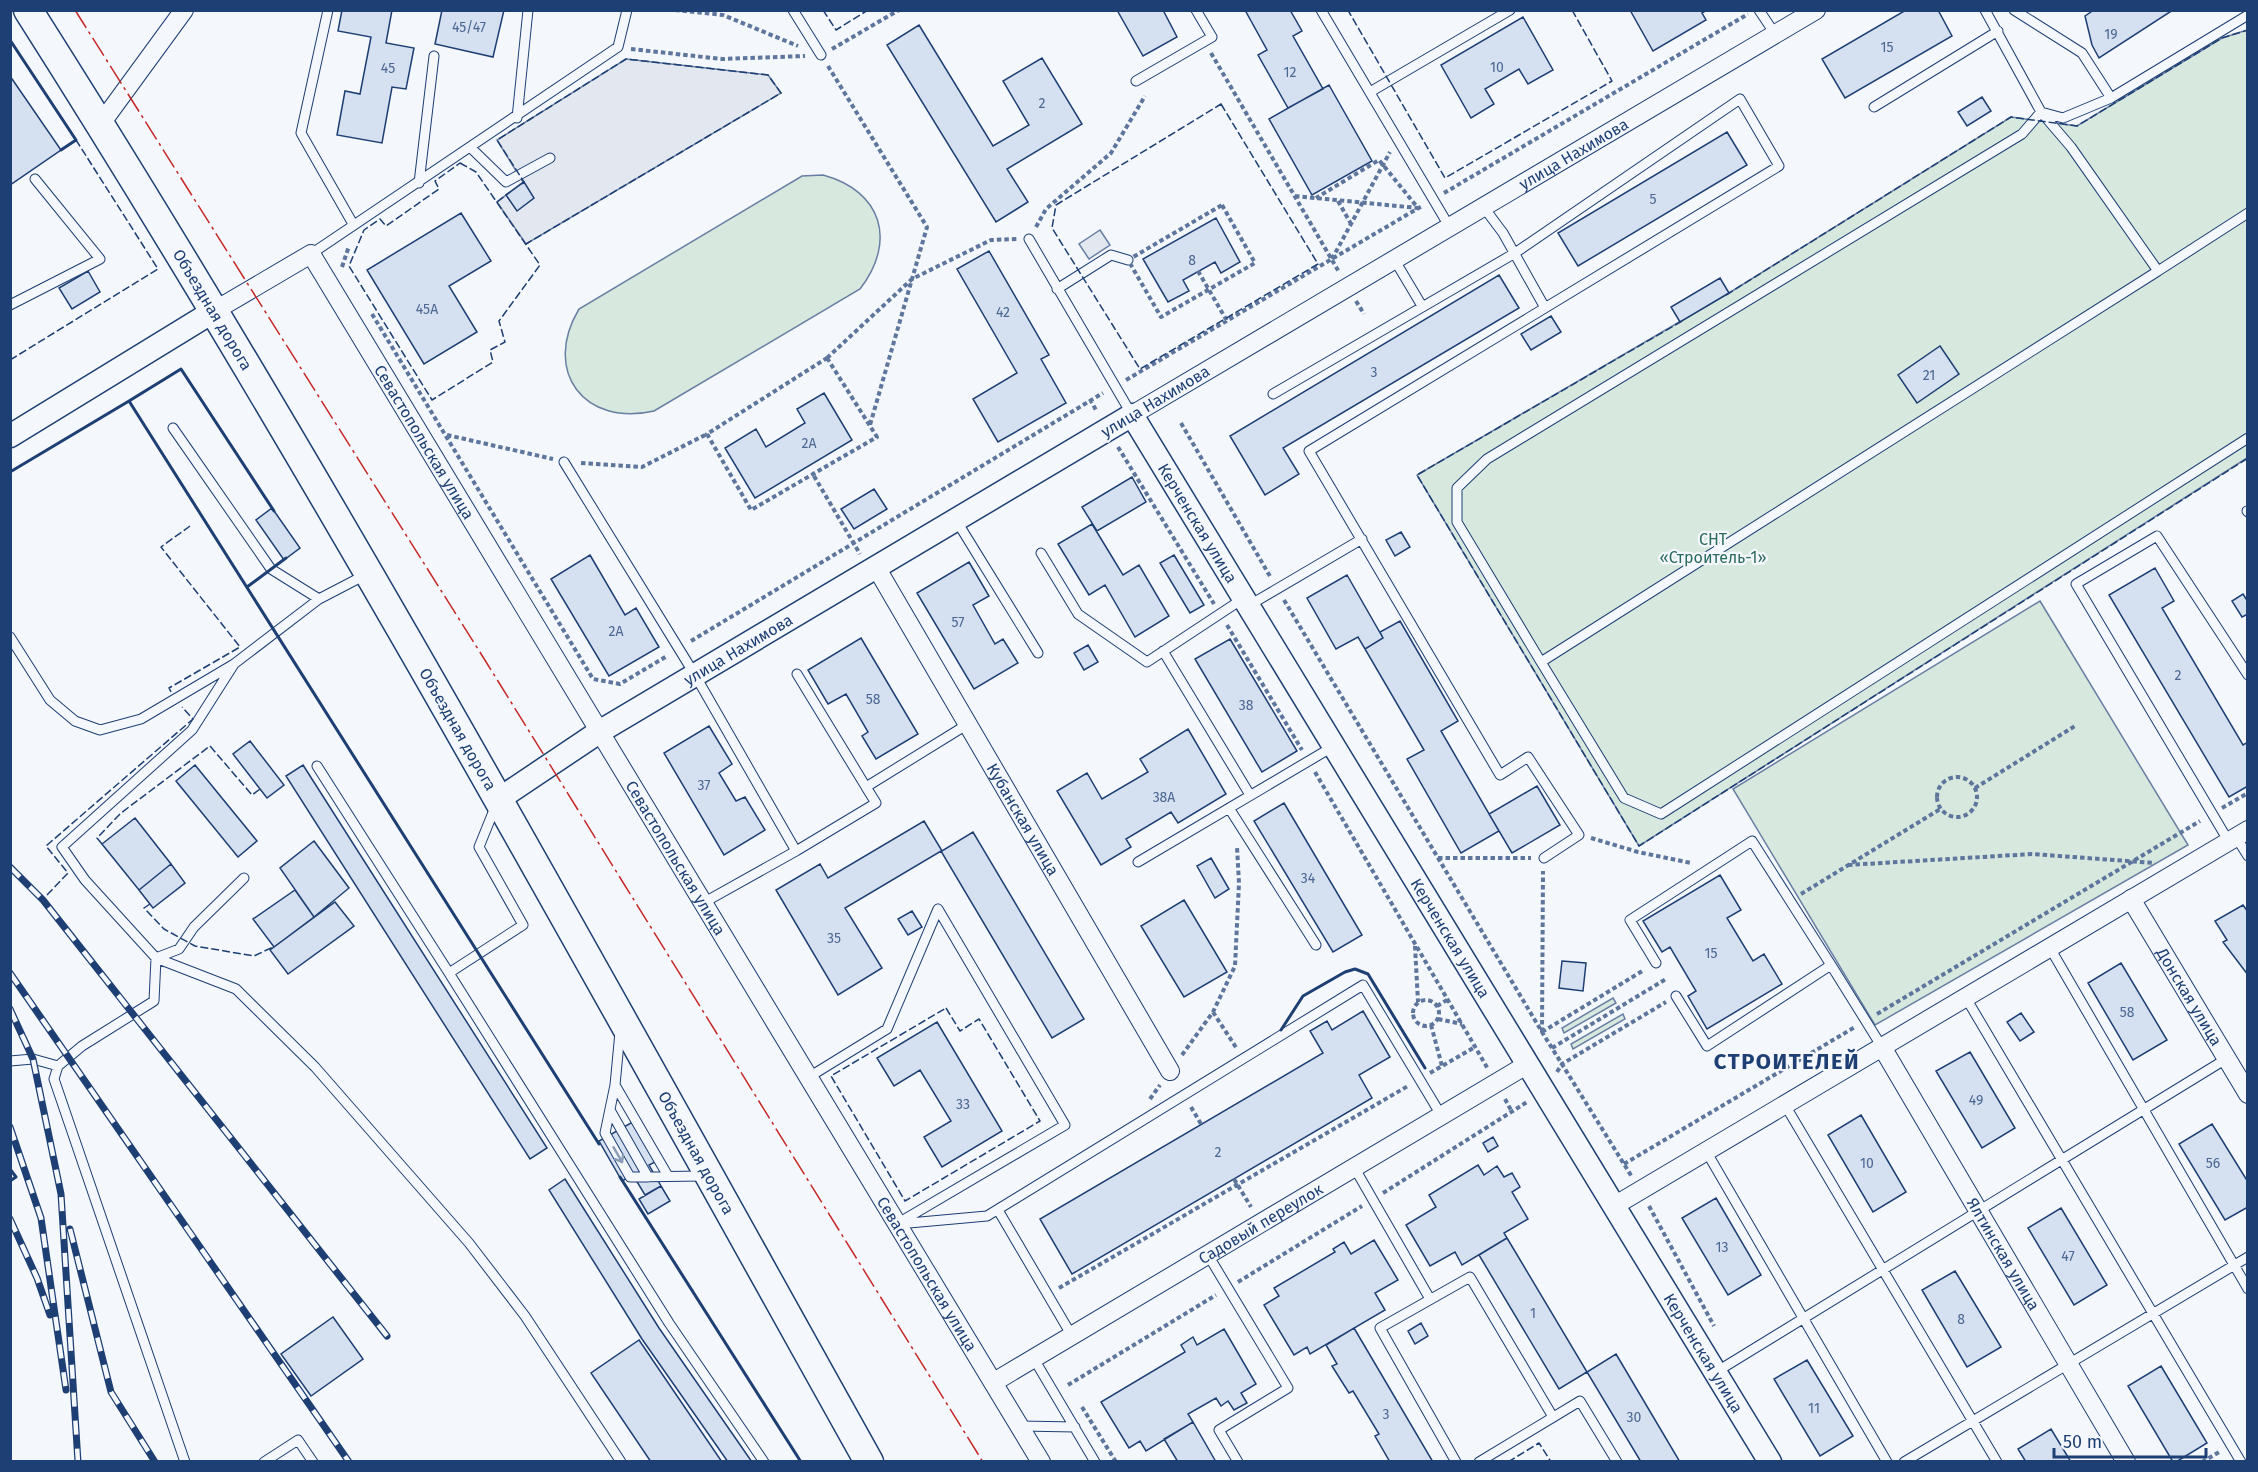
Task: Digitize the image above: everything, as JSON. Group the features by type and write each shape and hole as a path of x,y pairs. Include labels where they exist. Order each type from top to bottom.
{"main road":[{"name":"Объездная дорога","path":"28,10 214,310 369,573 499,799 869,1461"}],"street":[{"path":"100,125 184,10"},
{"name":"улица Нахимова","path":"499,799 599,732 1482,205 1816,10"},
{"path":"10,436 214,310 311,254"},
{"name":"Севастопольская улица","path":"311,254 1041,1461"},
{"name":"Керченская улица","path":"1132,415 1614,1206 1725,1367 1770,1461"},
{"name":"Кубанская улица","path":"873,569 968,724 1170,1071"},
{"path":"1614,1206 2237,836"},
{"name":"Донская улица","path":"2132,899 2247,1094"},
{"name":"Ялтинская улица","path":"1882,1047 2126,1461"},
{"name":"Садовый переулок","path":"994,1382 1528,1064"}],"lane":[{"path":"328,10 301,133 353,224"},
{"path":"517,118 528,10"},
{"path":"311,254 353,224 517,118 618,47 627,10"},
{"path":"793,10 821,55"},
{"path":"1136,81 1212,38 1196,10"},
{"path":"1321,10 1449,226"},
{"path":"1370,92 1510,10"},
{"path":"1759,10 1775,34"},
{"path":"1985,10 2041,112 2071,147 2158,271"},
{"path":"2017,11 2082,53 2111,98"},
{"path":"2041,112 2063,118 2111,98 2247,15"},
{"path":"1874,107 1998,31"},
{"path":"419,183 434,56"},
{"path":"1273,394 1515,253 1740,99 1779,166 1544,306 1309,451 1500,775 1528,757 1579,835 1544,858"},
{"path":"2041,112 2022,134 1486,459 1457,488 1457,522 1624,798 1661,814 2247,438"},
{"path":"471,148 506,182 550,158"},
{"path":"10,305 100,260 35,179"},
{"path":"1482,205 1515,253 1544,306"},
{"path":"1541,662 2247,213"},
{"path":"1029,239 1132,415"},
{"path":"1057,289 1110,255 1128,260"},
{"path":"1394,259 1422,306"},
{"path":"173,428 271,569 320,599"},
{"path":"564,462 679,648 796,851"},
{"path":"956,520 1038,653"},
{"path":"2247,675 2157,536 2076,584 2213,813 2237,836 2247,856"},
{"path":"1041,553 1078,614 1147,662 1246,602 1277,588 1362,539"},
{"path":"10,637 50,700 75,721 100,730 141,719 234,664 320,599 369,573"},
{"path":"1163,651 1250,795"},
{"path":"234,664 192,730 62,847 85,880 156,958 236,989 315,1067 469,1243 525,1316 621,1461"},
{"path":"703,903 876,803 797,674"},
{"path":"867,787 968,724"},
{"path":"1138,862 1232,812 1250,795 1334,746"},
{"path":"317,765 669,1323 764,1461"},
{"path":"449,973 523,925 479,847 499,799"},
{"path":"1232,812 1316,945"},
{"path":"1656,963 1630,920 1752,841 1882,1047"},
{"path":"156,958 179,949 194,927 244,878"},
{"path":"809,1077 887,1029 938,909 1065,1125 898,1224"},
{"path":"2050,948 2247,1289"},
{"path":"156,958 154,1001 82,1046 58,1066 54,1079 185,1461"},
{"path":"1676,996 1707,1046 1831,964"},
{"path":"898,1224 987,1216 1363,985 1442,1115"},
{"path":"1966,998 2241,1461"},
{"path":"621,1018 615,1085 605,1133 630,1177 710,1176"},
{"path":"10,1061 33,1059 58,1066"},
{"path":"1725,1367 2226,1059"},
{"path":"615,1085 668,1176"},
{"path":"1785,1105 1997,1461"},
{"path":"610,1110 648,1177"},
{"path":"1706,1151 1887,1461"},
{"path":"1354,1167 1430,1299"},
{"path":"998,1210 1072,1336"},
{"path":"1208,1255 1288,1388 1219,1430 1238,1461"},
{"path":"1904,1461 2247,1257"},
{"path":"1456,1461 1380,1328 1470,1277 1553,1417"},
{"path":"1034,1359 1095,1461"},
{"path":"1479,1461 1580,1401 1617,1461"},
{"path":"1020,1426 1075,1427"},
{"path":"264,1461 298,1440 313,1461"}],"path":[{"path":"675,10 723,15 821,55 927,227 870,425"},
{"path":"618,47 722,59 821,55 899,10"},
{"path":"366,305 593,679 620,684 1090,399 1115,387 1332,260 1754,10"},
{"path":"1204,42 1348,287"},
{"path":"447,435 564,462 642,467 707,434 827,358 912,279 991,240 1029,239 1046,210 1111,153 1144,96"},
{"path":"1332,260 1398,139"},
{"path":"1316,198 1379,160 1418,208"},
{"path":"1294,196 1418,208"},
{"path":"1338,201 1351,224"},
{"path":"1222,205 1255,263 1161,317 1128,260 1222,205"},
{"path":"348,275 341,265 349,244"},
{"path":"1198,272 1227,321"},
{"path":"707,434 751,510 814,476 877,437 827,358"},
{"path":"1181,423 1542,1032 1641,1190 1725,1367"},
{"path":"814,476 853,541 873,569"},
{"path":"1975,788 2075,726"},
{"path":"1953,776 1968,779 1978,792 1975,808 1962,817 1946,814 1942,808 1937,801 1940,786 1953,776"},
{"path":"1624,1164 2137,861 2247,793"},
{"path":"1790,900 1942,808"},
{"path":"1127,1130 1214,1012 1235,966 1239,883 1232,812"},
{"path":"1579,835 1638,852 1713,867"},
{"path":"1848,865 2031,854 2137,861 2186,867"},
{"path":"1438,858 1544,858 1542,1032"},
{"path":"1415,944 1418,1002 1413,1013 1414,1019 1425,1026 1431,1025 1438,1019"},
{"path":"1068,1385 1373,1199 1544,1091 1562,1064 1676,996 1656,963 1542,1032"},
{"path":"1552,1048 1666,979"},
{"path":"1418,1002 1431,1000 1437,1006 1438,1019"},
{"path":"1437,1006 1448,1000"},
{"path":"1214,1012 1235,1045"},
{"path":"1438,1019 1462,1024"},
{"path":"1431,1025 1442,1066"},
{"path":"1048,1295 1475,1047"},
{"path":"1234,1179 1260,1224"}],"green space":[{"name":"СНТ «Строитель-1»","path":"2247,30 2247,458 1639,846 1417,475 1729,293 2011,117 2077,126 2222,38"},
{"path":"823,175 859,193 870,205 877,220 880,236 878,253 860,289 654,411 629,414 608,411 590,402 576,389 568,373 565,353 569,332 579,309 802,176"},
{"path":"2040,601 2188,845 1875,1025 1733,789"},
{"path":"1613,998 1616,1003 1564,1033 1562,1028"},
{"path":"1623,1014 1625,1019 1573,1049 1571,1044"}],"shaded area":[{"path":"626,59 768,75 781,93 526,244 497,202 523,182 497,140"},
{"path":"1100,230 1110,245 1089,259 1079,244"}],"building":[{"path":"342,10 392,10 386,43 414,48 406,89 392,87 382,143 337,135 345,91 360,94 371,37 338,31"},
{"path":"442,10 504,10 493,57 435,44"},
{"path":"1117,10 1163,10 1177,37 1143,56"},
{"path":"1245,10 1290,10 1302,31 1293,36 1323,89 1288,108 1258,55 1267,50"},
{"path":"1630,10 1707,10 1702,13 1706,20 1653,51"},
{"path":"1906,10 1938,10 1952,36 1845,98 1822,59"},
{"path":"2094,10 2173,10 2099,58 2092,45 2085,16"},
{"path":"1523,17 1553,70 1528,84 1519,69 1485,89 1494,104 1471,118 1441,65"},
{"path":"919,25 993,146 1029,125 1003,81 1042,58 1082,124 1007,169 1028,202 996,222 887,45"},
{"path":"10,76 61,150 10,185"},
{"path":"1329,85 1372,161 1312,195 1269,119"},
{"path":"1982,97 1991,111 1967,126 1958,112"},
{"path":"1727,132 1747,165 1578,266 1558,233"},
{"path":"524,182 534,198 517,211 506,195"},
{"path":"461,213 491,261 449,286 477,332 424,364 367,270"},
{"path":"1216,218 1240,262 1221,273 1215,262 1183,280 1189,291 1168,302 1143,259"},
{"path":"989,251 1049,355 1041,359 1066,403 998,442 973,399 1017,373 957,269"},
{"path":"88,271 100,292 72,309 59,288"},
{"path":"1499,275 1519,308 1283,448 1299,474 1265,495 1230,436"},
{"path":"1720,278 1729,293 1680,322 1671,307"},
{"path":"1551,316 1561,332 1531,350 1521,334"},
{"path":"1940,346 1959,374 1917,403 1898,375"},
{"path":"824,393 852,440 755,498 725,448 756,429 766,447 805,423 797,409"},
{"path":"1132,477 1146,502 1097,531 1082,507"},
{"path":"874,489 887,509 854,529 841,509"},
{"path":"272,508 300,548 284,560 256,520"},
{"path":"1092,524 1123,575 1139,565 1169,616 1135,637 1105,585 1089,595 1058,544"},
{"path":"1401,532 1410,547 1395,556 1386,540"},
{"path":"590,555 625,615 636,608 659,647 609,676 551,579"},
{"path":"1174,555 1204,605 1190,613 1160,563"},
{"path":"969,562 989,596 973,605 995,644 1003,639 1018,663 974,689 917,593"},
{"path":"2155,568 2174,601 2162,608 2243,745 2248,742 2248,786 2229,797 2109,595"},
{"path":"1347,575 1383,638 1365,649 1358,637 1336,649 1307,598"},
{"path":"2243,594 2248,602 2248,614 2242,617 2232,601"},
{"path":"1400,621 1458,721 1441,731 1499,831 1461,853 1407,759 1424,750 1365,649 1383,638 1380,632"},
{"path":"861,638 918,734 876,759 862,736 868,732 846,694 828,704 808,670"},
{"path":"1230,639 1297,751 1262,772 1195,659"},
{"path":"1088,645 1098,662 1084,670 1074,653"},
{"path":"709,726 732,764 719,773 736,801 745,797 765,830 724,855 664,753"},
{"path":"1188,729 1226,794 1178,823 1171,812 1126,839 1131,847 1101,865 1057,791 1087,773 1102,799 1148,772 1140,759"},
{"path":"250,741 284,785 267,798 233,754"},
{"path":"195,765 257,841 238,857 176,781"},
{"path":"303,765 547,1148 530,1159 286,776"},
{"path":"1537,786 1560,825 1512,853 1489,814"},
{"path":"1284,803 1362,935 1333,952 1254,821"},
{"path":"135,818 171,864 139,890 102,844"},
{"path":"924,821 942,851 973,832 1084,1019 1052,1038 941,851 845,908 882,968 838,995 776,890 820,864 828,878"},
{"path":"314,841 349,888 314,917 280,868"},
{"path":"1211,858 1229,889 1215,898 1197,866"},
{"path":"171,864 185,883 153,908 139,890"},
{"path":"1720,875 1741,910 1727,918 1753,961 1764,954 1782,984 1707,1029 1688,996 1696,991 1670,947 1662,952 1643,921"},
{"path":"295,890 314,917 274,947 253,919"},
{"path":"1184,900 1227,972 1184,997 1141,926"},
{"path":"335,902 354,926 288,974 270,950"},
{"path":"2243,905 2248,912 2248,975 2223,942 2227,940 2215,921"},
{"path":"912,911 922,927 908,935 898,919"},
{"path":"1562,961 1586,963 1583,991 1559,988"},
{"path":"2121,963 2167,1040 2133,1060 2088,983"},
{"path":"1363,1011 1390,1057 1359,1075 1372,1098 1072,1274 1040,1219 1323,1053 1310,1031 1327,1021 1332,1030"},
{"path":"2021,1013 2034,1032 2020,1041 2007,1022"},
{"path":"937,1022 1002,1131 942,1167 924,1137 951,1121 920,1070 894,1086 877,1058"},
{"path":"1970,1052 2015,1128 1982,1148 1936,1071"},
{"path":"1861,1115 1906,1192 1873,1212 1828,1135"},
{"path":"638,1119 661,1159 649,1165 661,1186 645,1195 633,1175 622,1181 599,1141"},
{"path":"2212,1124 2248,1182 2248,1207 2225,1220 2179,1144"},
{"path":"1493,1137 1498,1146 1488,1152 1483,1143"},
{"path":"1478,1165 1484,1175 1497,1166 1504,1177 1512,1173 1520,1187 1512,1192 1528,1219 1504,1233 1507,1238 1462,1265 1455,1252 1430,1266 1406,1225 1436,1207 1429,1195"},
{"path":"565,1179 659,1328 752,1462 728,1462 642,1339 549,1190"},
{"path":"661,1186 670,1201 648,1214 639,1199"},
{"path":"1716,1198 1761,1275 1728,1295 1682,1218"},
{"path":"2061,1208 2107,1285 2074,1305 2028,1228"},
{"path":"1507,1238 1587,1372 1559,1389 1479,1255"},
{"path":"1374,1240 1398,1280 1375,1293 1385,1310 1310,1354 1307,1347 1294,1355 1264,1305 1279,1296 1274,1288 1335,1252 1333,1249 1344,1242 1351,1254"},
{"path":"1955,1271 2001,1347 1967,1367 1922,1290"},
{"path":"333,1317 363,1359 311,1396 281,1354"},
{"path":"1421,1323 1428,1336 1415,1344 1408,1331"},
{"path":"1354,1328 1433,1462 1390,1462 1375,1436 1379,1434 1353,1391 1349,1393 1332,1366 1337,1364 1326,1345"},
{"path":"1224,1329 1256,1384 1241,1393 1247,1403 1234,1410 1228,1401 1221,1406 1216,1398 1188,1414 1193,1422 1146,1451 1140,1441 1129,1448 1101,1402 1185,1352 1181,1345 1193,1337 1197,1345"},
{"path":"639,1340 722,1462 651,1462 591,1373"},
{"path":"1616,1354 1680,1462 1641,1462 1587,1372"},
{"path":"1807,1360 1853,1436 1820,1456 1774,1379"},
{"path":"2161,1366 2207,1443 2176,1462 2173,1462 2128,1386"},
{"path":"1193,1422 1216,1462 1178,1462 1164,1439"},
{"path":"2051,1429 2071,1462 2026,1462 2018,1449"}],"railway":[{"path":"10,867 43,900 387,1336"},
{"path":"10,973 349,1462"},
{"path":"10,1009 33,1059 61,1194 78,1462"},
{"path":"10,1127 41,1218 66,1390"},
{"path":"10,1219 37,1278 50,1315"},
{"path":"70,1229 111,1392 155,1462"}],"fence":[{"path":"823,10 836,30 868,10"},
{"path":"1352,10 1349,12 1445,178 1612,81 1572,10"},
{"path":"1726,295 2011,117 2077,126 2222,38 2248,30"},
{"path":"522,184 524,182 497,140 626,59 768,75 781,93 526,244"},
{"path":"1221,104 1318,264 1140,369 1052,228 1056,205 1221,104"},
{"path":"10,360 158,269 76,140"},
{"path":"460,163 476,172 540,265 499,321 505,342 490,350 493,362 432,400 349,266 364,230 380,219 386,226 439,189 435,181 460,163"},
{"path":"497,202 510,192"},
{"path":"1682,321 1417,475 1639,846 2248,458"},
{"path":"171,692 169,688 240,647 161,547 190,526"},
{"path":"47,895 68,873 46,846 193,719 182,707"},
{"path":"102,844 97,838 121,813 210,746 252,795 260,789"},
{"path":"150,904 144,908 164,929 195,946 254,956 273,947"},
{"path":"946,1008 960,1031 979,1019 1040,1121 905,1201 831,1076 946,1008"},
{"path":"1508,1462 1539,1443 1551,1462"}],"wall":[{"path":"10,40 76,140 61,150"},
{"path":"129,401 181,369 274,511"},
{"path":"10,472 129,401 599,1144"},
{"path":"247,587 286,558"},
{"path":"1281,1030 1303,996 1345,972 1355,969 1368,974 1425,1068"},
{"path":"10,1169 16,1177 10,1181"},
{"path":"620,1177 801,1462"}],"power":[{"path":"75,10 483,657 983,1462"}],"district":[{"name":"СТРОИТЕЛЕЙ","path":"1787,1061"}]}
